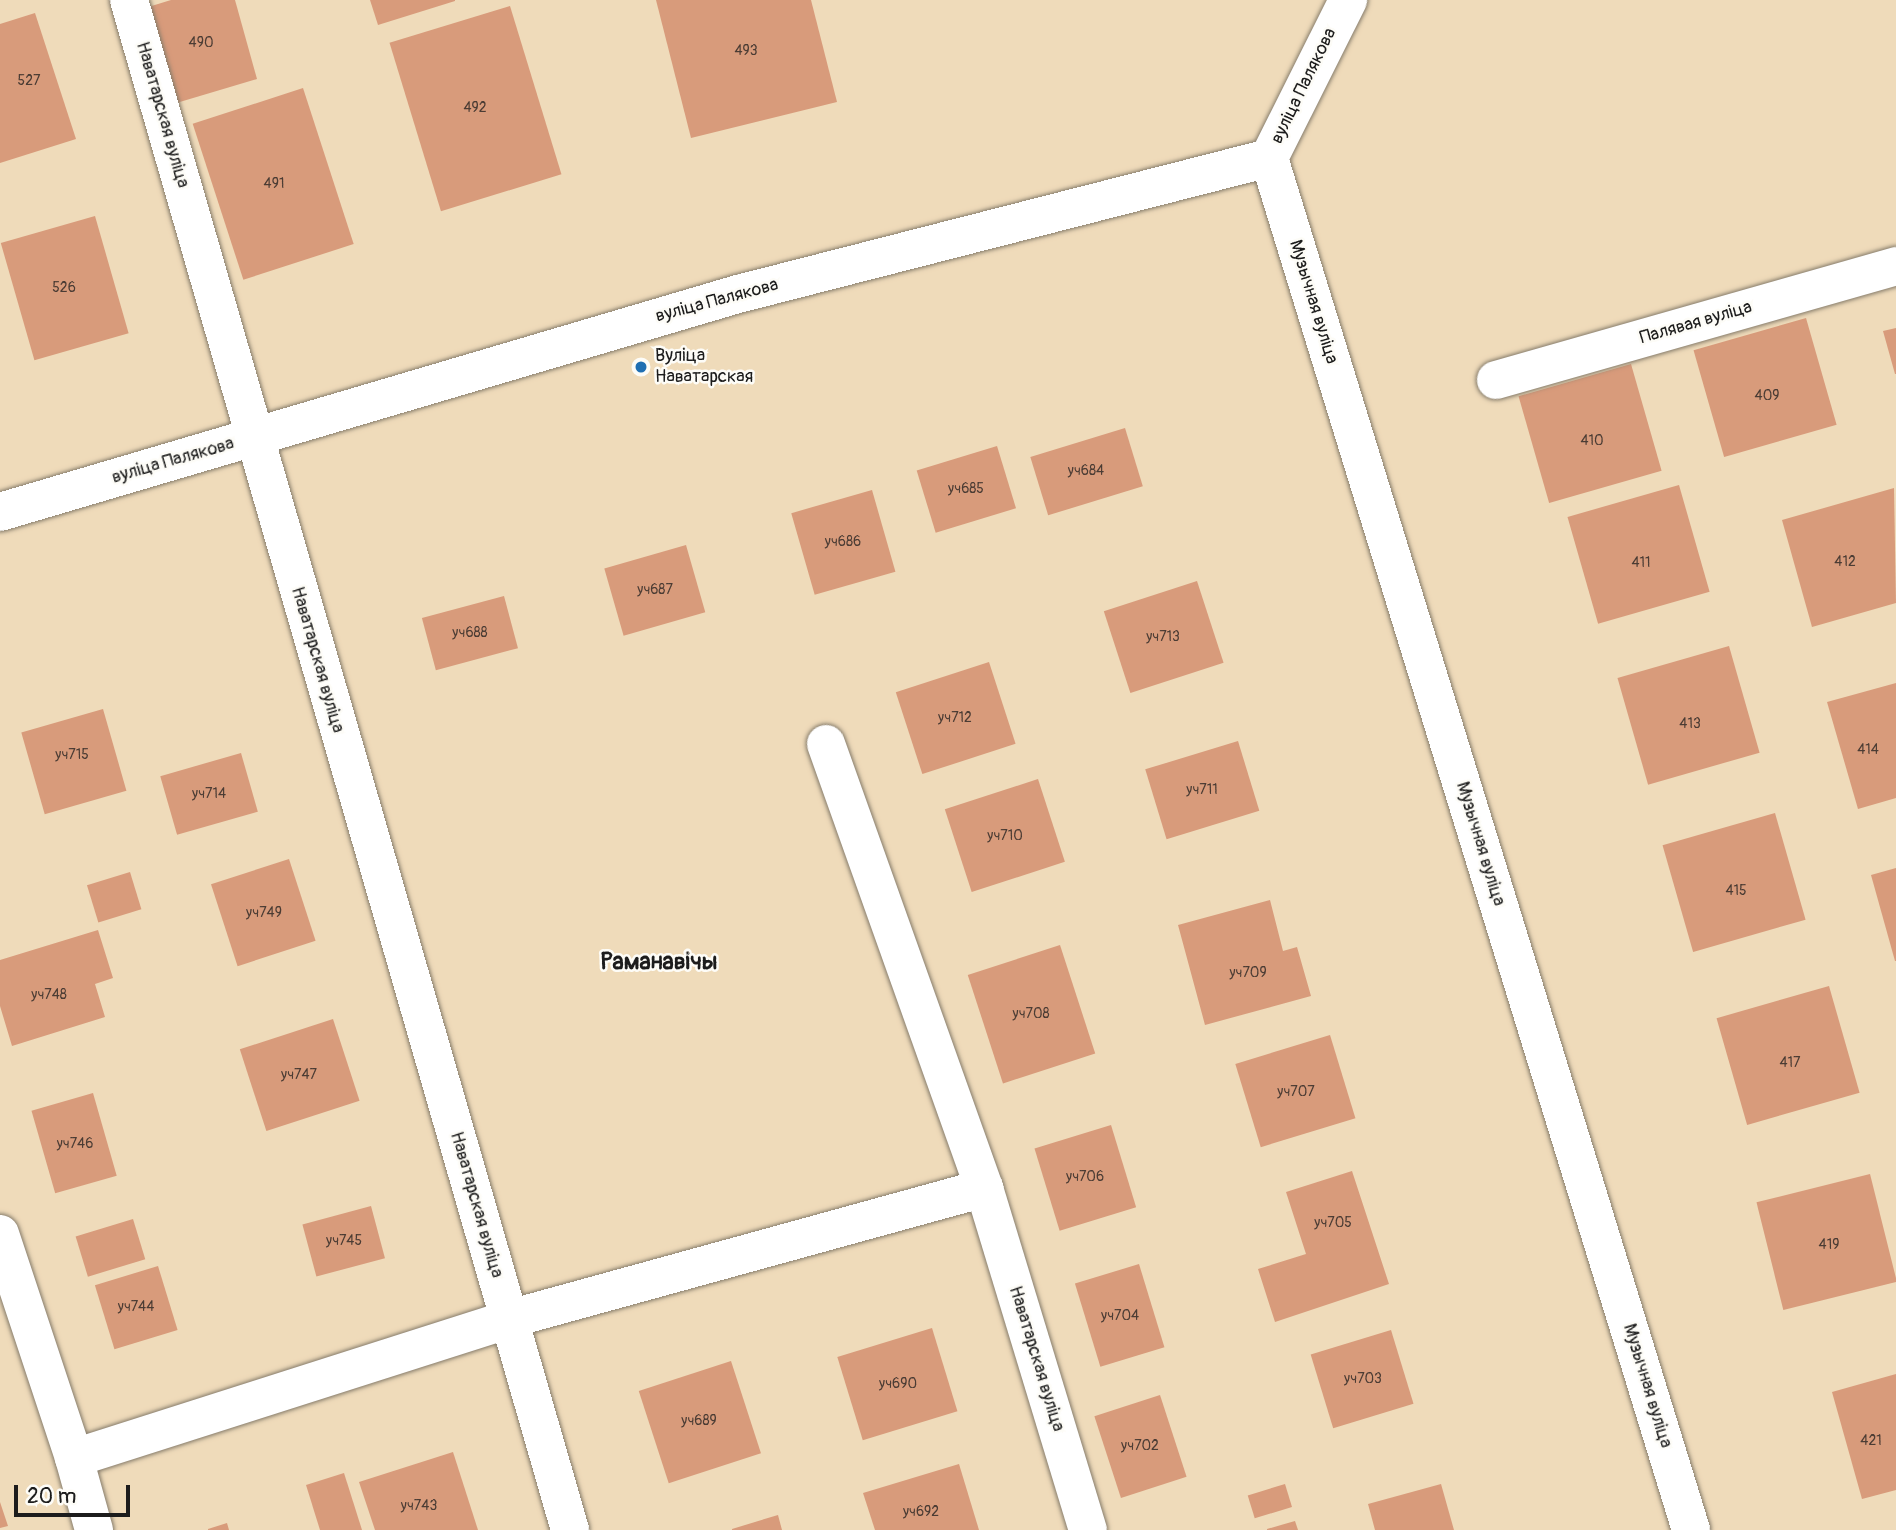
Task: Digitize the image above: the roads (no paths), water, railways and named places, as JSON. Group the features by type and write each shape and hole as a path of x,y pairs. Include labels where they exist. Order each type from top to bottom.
{"street":[{"name":"Наватарская вуліца","path":"129,0 253,438 570,1530"},
{"name":"вуліца Палякова","path":"0,512 738,294 1269,158 1348,0"},
{"name":"Музычная вуліца","path":"1269,158 1691,1530"},
{"name":"Палявая вуліца","path":"1496,380 1896,266"},
{"name":"Наватарская вуліца","path":"826,744 984,1188 1088,1530"},
{"path":"74,1458 509,1320 984,1188"},
{"path":"0,1234 74,1458 93,1530"}],"place":[{"name":"Вуліца Наватарская","path":"641,367"}],"district":[{"name":"Раманавічы","path":"659,962"}]}
